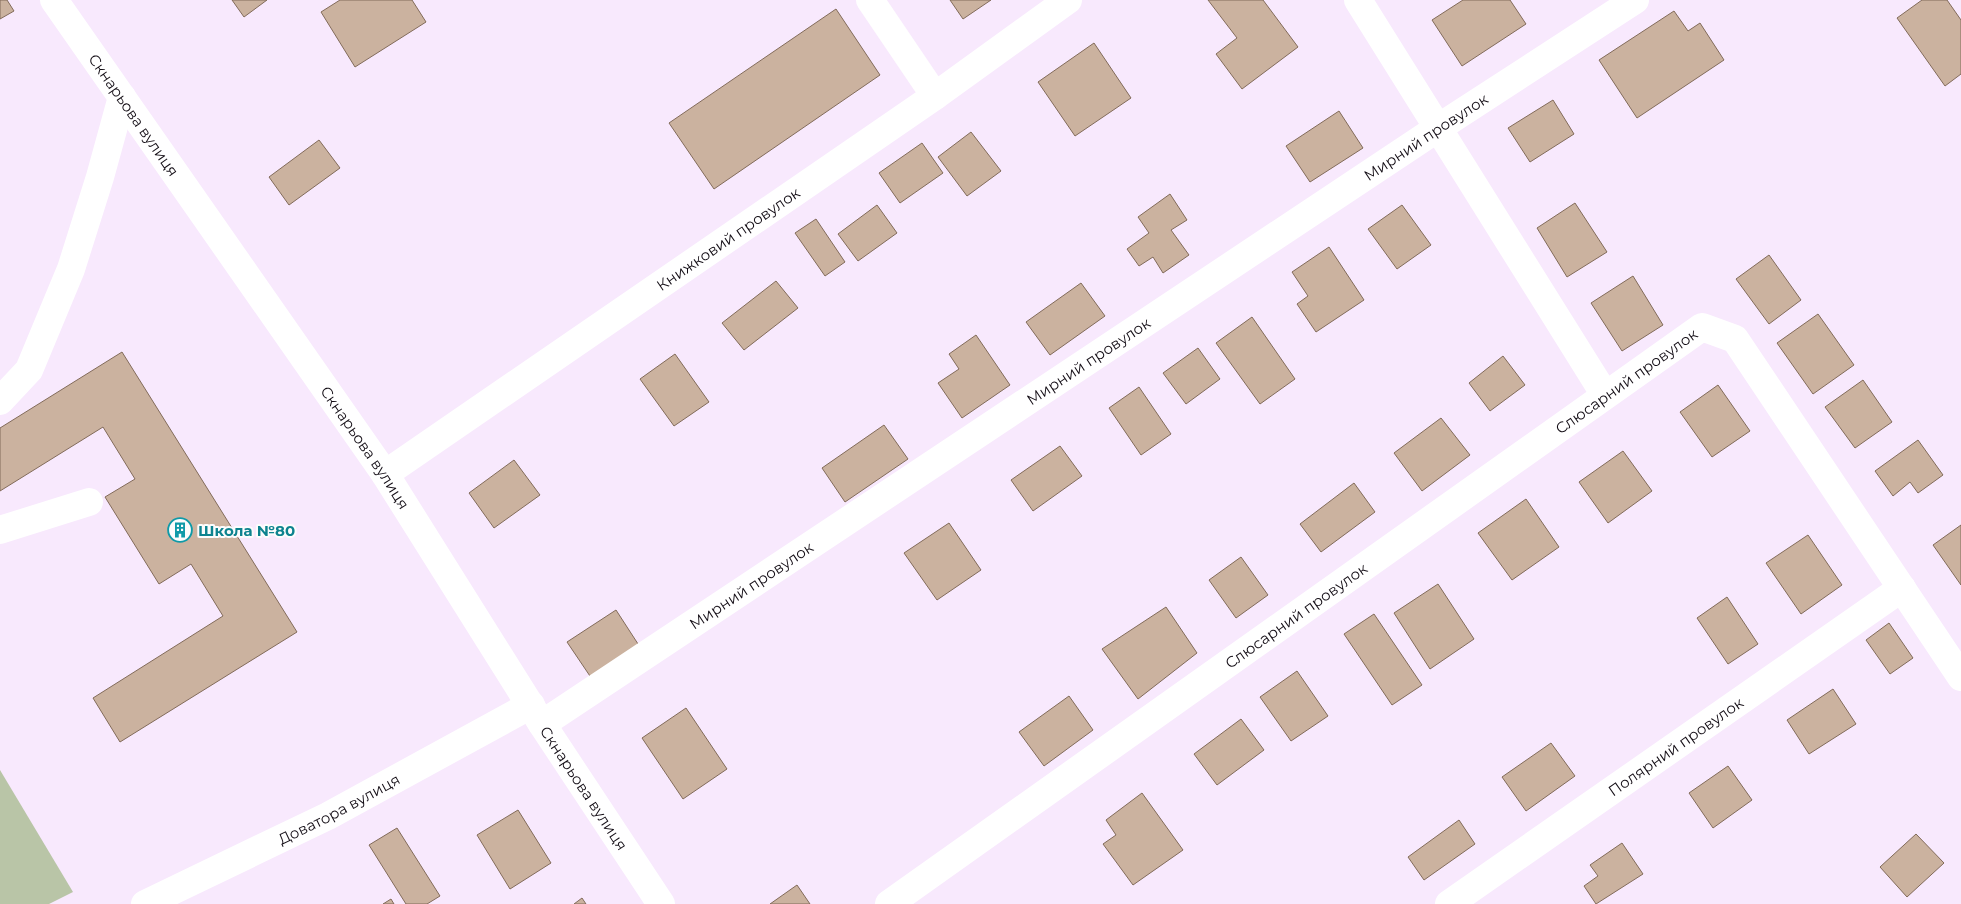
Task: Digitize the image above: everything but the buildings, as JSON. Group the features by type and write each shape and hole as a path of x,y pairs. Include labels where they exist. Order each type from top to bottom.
{"street":[{"name":"Скнарьова вулиця","path":"54,0 385,474 537,715 661,904"},
{"path":"870,0 935,96"},
{"name":"Книжковий провулок","path":"385,474 935,96 1068,0"},
{"path":"1358,0 1605,395"},
{"name":"Мирний провулок","path":"537,715 1635,0"},
{"path":"0,401 29,370 70,269 100,177 122,97"},
{"name":"Слюсарний провулок","path":"889,904 1702,327 1735,339 1902,588"},
{"path":"0,530 88,502"},
{"path":"1902,588 1961,677"},
{"name":"Полярний провулок","path":"1449,904 1902,588"},
{"name":"Доватора вулиця","path":"144,904 537,715"}],"green space":[{"path":"0,770 73,892 49,904 0,904"}],"place":[{"name":"Школа №80","path":"180,530"}]}
